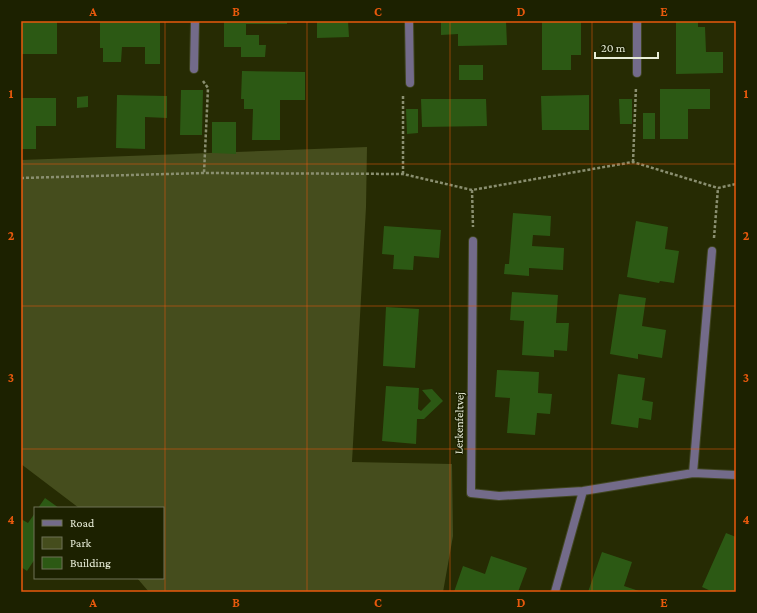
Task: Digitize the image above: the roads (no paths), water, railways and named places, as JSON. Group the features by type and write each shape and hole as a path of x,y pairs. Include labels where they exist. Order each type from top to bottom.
{"street":[{"path":"194,69 195,21"},
{"path":"409,21 410,83"},
{"path":"637,21 637,73"},
{"name":"Lerkenfeltvej","path":"473,241 471,493 499,496 583,491 693,473 736,475"},
{"path":"693,473 712,251"},
{"path":"555,592 583,491"}]}
